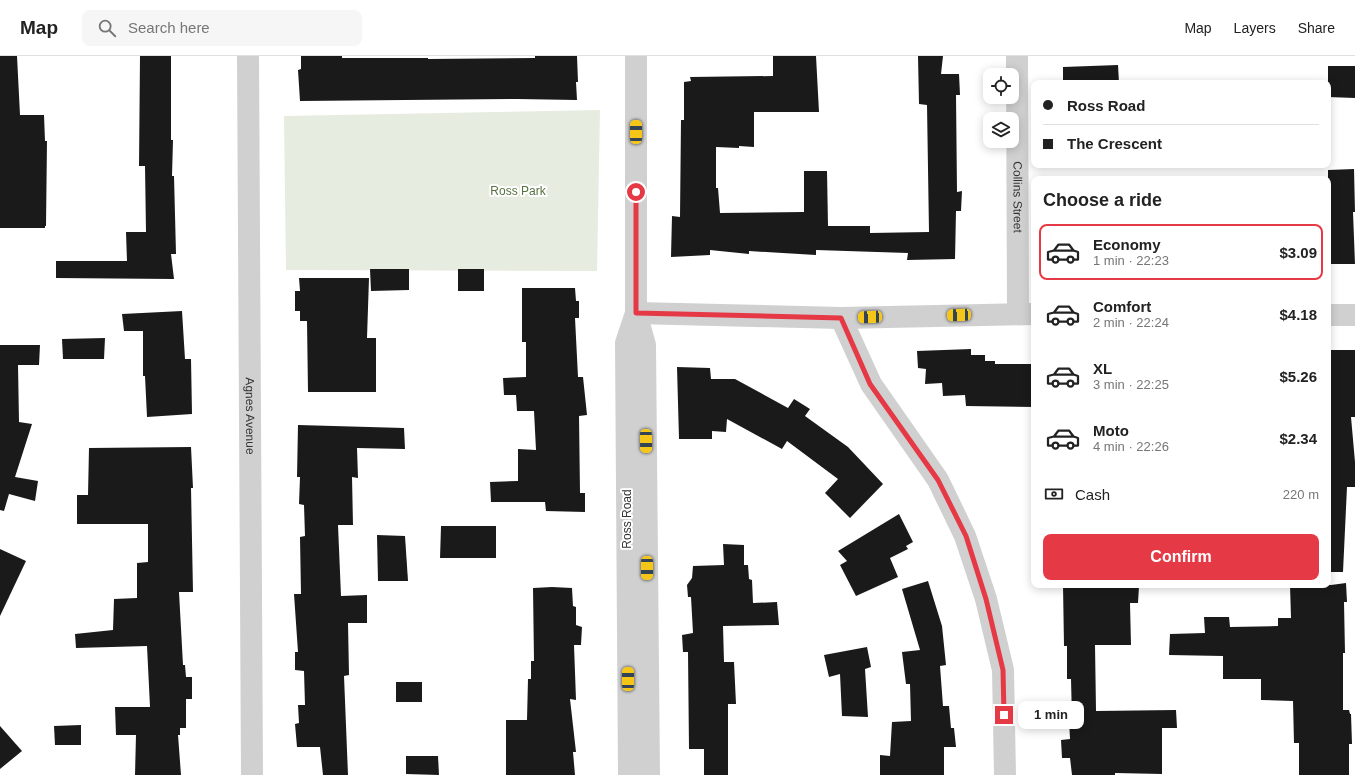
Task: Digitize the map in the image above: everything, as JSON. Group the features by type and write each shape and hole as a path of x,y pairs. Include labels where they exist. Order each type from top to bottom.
{"street":[{"name":"Agnes Avenue","path":"248,56 252,775"},
{"name":"Ross Road","path":"636,56 636,313 645,345 649,775"},
{"name":"Collins Street","path":"1017,56 1026,314"},
{"name":"Ross Road","path":"629,775 626,343 636,313"},
{"path":"636,313 841,318 1026,314"},
{"path":"1331,315 1355,315"},
{"path":"841,318 870,384 938,480 966,536 986,599 1003,670 1005,775"}],"green space":[{"name":"Ross Park","path":"600,110 597,271 286,270 284,116"}],"building":[{"path":"0,56 17,56 20,115 44,115 45,141 47,141 45,228 0,228"},
{"path":"140,56 171,56 171,140 173,140 172,176 174,176 176,254 171,254 174,279 56,278 56,261 127,261 126,232 146,232 145,166 139,166"},
{"path":"301,56 428,59 577,56 577,100 517,99 300,101 298,70 301,69"},
{"path":"773,56 816,56 819,112 754,112 754,147 716,147 716,188 718,188 720,213 804,212 804,171 827,171 828,226 870,226 870,233 929,232 927,105 919,104 918,56 943,56 941,74 959,74 960,95 956,95 957,192 962,191 961,211 956,211 955,259 907,260 908,253 816,250 816,255 749,251 749,254 710,250 710,255 671,257 672,216 680,217 681,120 684,120 684,82 691,81 690,77 773,76"},
{"path":"1118,65 1119,80 1063,80 1063,67"},
{"path":"1328,66 1355,66 1355,98 1331,97 1331,80 1328,80"},
{"path":"1354,169 1355,212 1353,212 1355,264 1331,264 1331,176 1328,176 1328,170"},
{"path":"370,269 409,269 409,290 371,291"},
{"path":"458,269 484,269 484,291 458,291"},
{"path":"299,278 369,278 367,338 376,338 376,392 308,392 307,321 300,321 300,311 295,311 295,291 300,291"},
{"path":"522,288 575,288 576,301 579,301 579,318 575,318 578,377 583,377 587,415 579,416 580,493 585,493 585,512 546,511 545,502 491,502 490,482 518,481 518,449 536,450 534,411 517,411 516,395 504,395 503,378 526,377 526,342 522,342"},
{"path":"182,311 185,359 191,359 192,414 147,417 145,376 143,376 143,331 124,331 122,314"},
{"path":"105,338 104,359 63,359 62,339"},
{"path":"0,345 40,345 39,365 18,365 19,422 32,424 15,477 38,481 35,501 9,494 4,511 0,510"},
{"path":"971,349 971,355 985,355 985,361 995,361 995,364 1031,364 1031,407 966,406 965,395 943,396 942,383 925,384 926,369 918,368 917,351"},
{"path":"1331,350 1355,350 1355,417 1351,417 1355,462 1355,487 1347,487 1343,572 1331,572"},
{"path":"677,367 710,368 711,379 735,379 788,408 794,399 810,409 805,416 848,447 883,484 850,518 825,493 838,479 787,441 782,449 727,419 726,432 712,431 712,439 679,439"},
{"path":"298,425 404,428 405,449 357,448 358,478 352,477 353,525 338,525 341,596 367,595 367,623 348,623 349,675 344,676 348,775 323,775 320,747 297,747 295,724 299,723 298,705 305,705 304,671 295,670 295,652 298,652 294,594 301,594 300,537 305,536 304,505 299,504 300,477 297,477"},
{"path":"191,447 193,488 191,488 193,592 179,592 183,665 185,665 186,677 192,677 192,699 186,699 186,728 180,728 180,735 178,735 181,775 135,775 136,735 116,735 115,707 150,707 147,646 76,648 75,634 113,630 114,599 137,598 137,563 148,562 148,524 77,524 77,495 88,495 89,448"},
{"path":"899,514 913,542 906,546 908,549 890,558 898,577 856,596 840,565 847,561 838,551"},
{"path":"441,526 496,526 496,558 440,558"},
{"path":"377,535 405,536 408,581 378,581"},
{"path":"723,544 744,545 744,565 748,565 749,579 752,580 753,603 777,602 779,625 723,626 724,662 734,662 736,704 728,704 728,775 704,775 704,749 689,749 688,652 683,652 682,635 693,633 691,597 688,597 687,585 692,578 693,566 724,565"},
{"path":"0,549 26,561 0,616"},
{"path":"928,581 942,626 946,665 940,666 943,706 949,706 951,728 954,728 956,747 944,747 944,775 880,775 880,755 890,756 892,722 911,721 910,684 906,684 902,652 920,650 902,589"},
{"path":"1346,583 1347,602 1344,602 1345,653 1343,653 1343,710 1349,710 1351,714 1352,744 1349,744 1349,775 1299,775 1299,743 1294,743 1293,701 1261,700 1261,679 1223,679 1223,656 1169,655 1170,634 1205,633 1204,617 1229,617 1230,627 1278,626 1278,618 1291,618 1290,588 1331,588 1331,585"},
{"path":"533,588 572,588 573,606 576,607 576,625 582,627 581,645 574,645 576,700 570,699 576,752 573,752 575,775 506,775 506,720 527,720 528,679 531,679 531,661 534,661"},
{"path":"1063,588 1139,588 1138,603 1130,603 1131,645 1095,645 1096,711 1176,710 1177,728 1162,728 1162,774 1115,773 1115,775 1072,775 1070,758 1062,758 1061,740 1070,739 1069,719 1072,719 1071,679 1067,679 1067,646 1064,646"},
{"path":"867,647 871,667 865,669 868,717 842,716 840,674 829,677 824,655"},
{"path":"396,682 422,682 422,702 396,702"},
{"path":"81,725 81,745 55,745 54,726"},
{"path":"0,726 22,751 0,769"},
{"path":"406,756 438,756 439,775 406,774"}],"route":[{"path":"636,192 636,313 841,318 870,384 938,480 966,536 986,599 1003,670 1004,715"}]}
